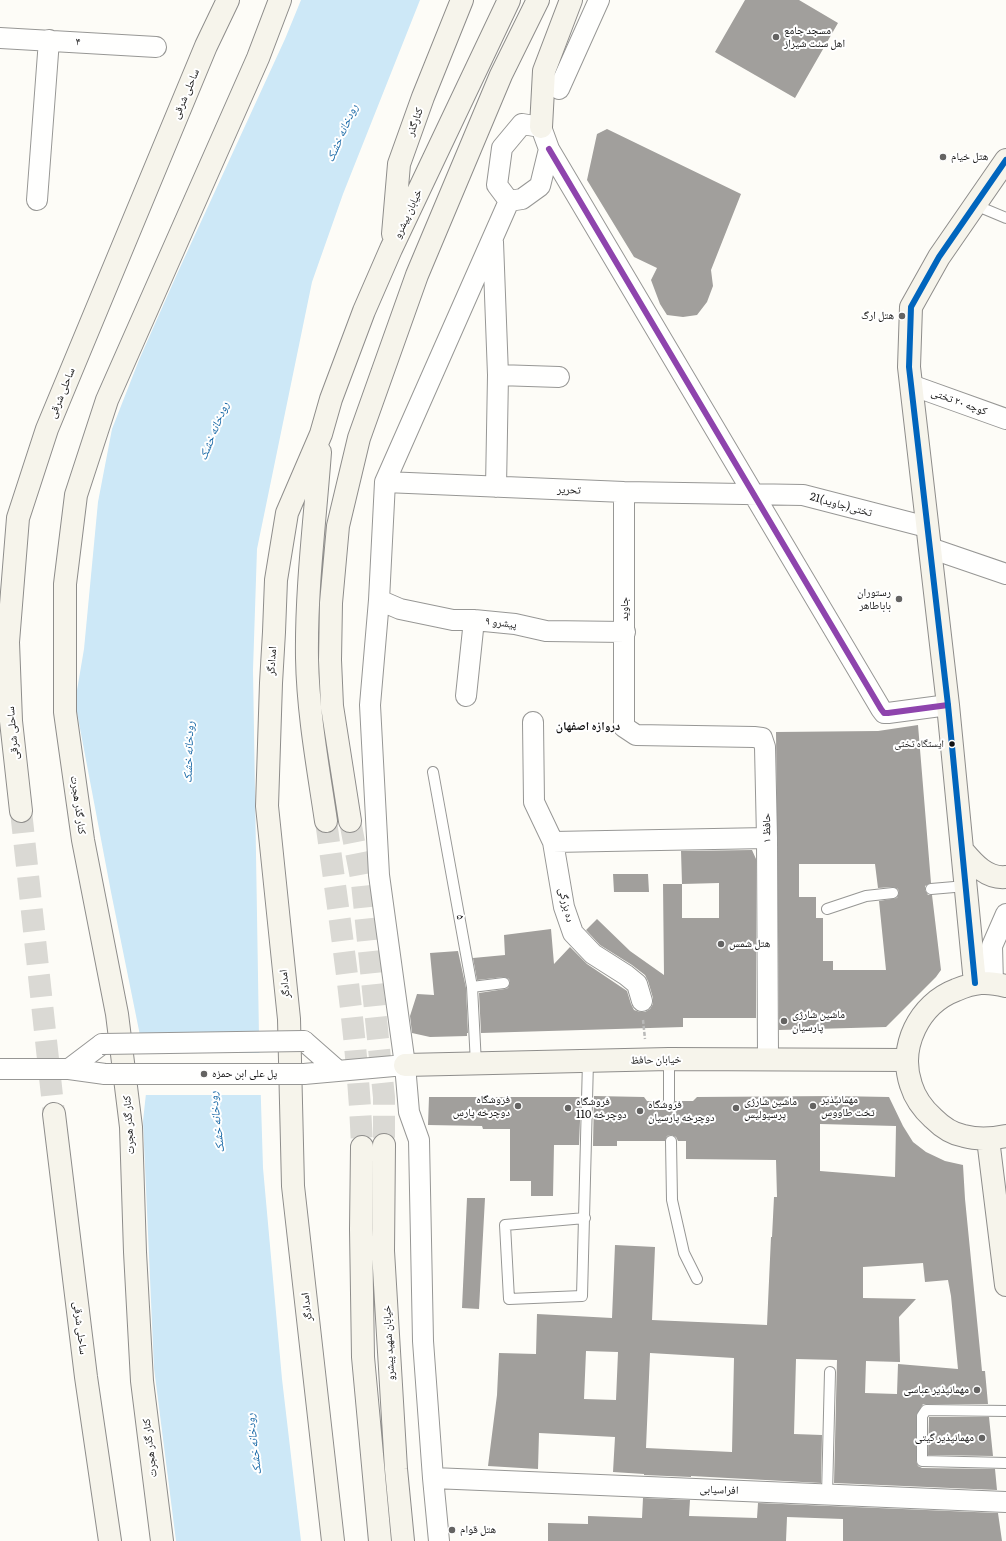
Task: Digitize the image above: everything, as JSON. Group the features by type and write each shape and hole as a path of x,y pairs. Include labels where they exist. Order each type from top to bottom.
{"main road":[{"name":"ساحلی شرقی","path":"21,811 11,721 8,642 18,518 50,422 206,46 228,0"},
{"name":"کنار گذر هجرت","path":"162,1541 142,1381 135,1252 131,1127 117,1014 83,840 65,712 65,584 76,495 107,400 254,65 280,0"},
{"name":"کنارگذر","path":"391,249 399,164 423,97 462,0"},
{"name":"خیابان پیشرو","path":"321,434 331,399 364,311 391,249 508,0"},
{"path":"350,821 332,706 330,660 331,603 338,526 359,438 417,275 501,74 538,0"},
{"path":"541,127 544,71 571,0"},
{"path":"1006,160 939,257 911,307 909,367 948,706 966,886 991,984 944,994 925,1011 911,1034 907,1060 910,1085 922,1108 940,1126 963,1136 997,1138 1006,1285"},
{"path":"321,434 308,604 307,658 310,708 326,821"},
{"name":"امدادگر","path":"321,434 287,513 276,580 267,806 289,1019 293,1186 334,1541"},
{"path":"963,851 976,866 999,878 1006,877"},
{"name":"خیابان حافظ","path":"405,1064 476,1064 669,1059 907,1060"},
{"name":"ساحلی شرقی","path":"54,1114 86,1377 110,1541"},
{"name":"خیابان شهید پیشرو","path":"384,1145 383,1251 396,1469 403,1541"},
{"path":"362,1147 361,1229 363,1357 380,1541"}],"street":[{"path":"558,89 599,0"},
{"name":"۴","path":"0,38 156,47"},
{"path":"37,200 49,40"},
{"path":"509,201 497,185 502,148 522,124 541,127 549,149 881,709 888,713 948,706"},
{"path":"509,201 522,199 540,186 549,149"},
{"path":"439,1541 423,1341 419,1140 409,1112 405,1064 379,875 370,705 379,600 385,482 509,201"},
{"path":"493,236 498,375 496,487"},
{"path":"498,375 559,377"},
{"name":"کوچه ۲۰ تختی","path":"911,385 1006,419"},
{"name":"تحریر","path":"385,482 624,492 753,494"},
{"name":"جاوید","path":"624,492 624,727"},
{"name":"21تختی(جاوید)","path":"753,494 803,495 928,527"},
{"path":"930,548 1006,574"},
{"name":"پیشرو ۹","path":"379,600 400,609 453,620 474,620 515,624 546,631 625,632"},
{"path":"466,696 474,620"},
{"name":"ده بزرگی","path":"533,722 534,802 553,842 564,907 573,932 593,954 626,975 637,984 642,1002"},
{"name":"حافظ ۱","path":"624,727 636,736 762,738 765,747 767,838 768,1059"},
{"path":"553,842 767,838"},
{"path":"991,984 992,946 1006,914"},
{"path":"69,1069 102,1044 304,1041 337,1070"},
{"path":"0,1069 69,1069 105,1074 304,1074 405,1064"},
{"name":"افراسیابی","path":"433,1478 1006,1502"}],"lane":[{"path":"975,205 1006,218"},
{"name":"۵","path":"433,772 472,988 476,1064"},
{"path":"931,889 966,886"},
{"path":"827,909 866,896 893,893"},
{"path":"472,988 504,983"},
{"path":"669,1059 669,1101"},
{"path":"584,1218 505,1225 509,1299 582,1296 584,1218 588,1061"},
{"path":"671,1141 672,1200 684,1253 698,1279"},
{"path":"827,1495 830,1372"},
{"path":"1006,1411 926,1410 922,1416 922,1461 1006,1463"}],"path":[{"path":"642,1002 646,1060"}],"water":[{"name":"رودخانه خشک","path":"301,0 420,0 343,194 312,282 257,549 253,670 259,1037 263,1168 282,1379 301,1541 176,1541 154,1368 143,1121 148,1075 75,702 84,649 98,502 112,429 139,360 285,39"}],"pier":[{"path":"142,1053 261,1053 263,1095 144,1095 146,1075"}],"building":[{"name":"مسجد جامع اهل سنت شیراز","path":"745,0 799,0 838,23 795,98 715,52"},
{"path":"607,129 741,194 711,270 713,286 707,302 697,315 683,317 667,315 660,304 651,280 657,268 634,257 587,180 597,134"},
{"path":"918,725 931,883 925,886 925,890 928,895 932,895 941,970 936,977 886,1027 779,1030 776,732 878,731","holes":["799,864 875,864 878,888 893,887 898,889 899,893 897,898 879,901 886,970 833,970 833,961 823,961 823,918 816,918 816,897 799,897"]},
{"path":"752,850 756,859 756,1018 683,1018 683,1027 481,1033 479,993 505,989 508,988 510,983 509,979 504,977 477,980 473,958 505,955 504,935 551,929 554,964 570,947 587,964 627,991 634,1010 645,1012 650,1009 653,1004 653,998 645,975 600,945 586,930 597,919 630,951 664,975 663,884 682,884 681,851","holes":["719,883 719,918 682,918 682,884"]},
{"path":"613,874 648,874 649,892 614,892"},
{"path":"458,951 466,988 467,1036 430,1037 412,1033 410,1016 417,994 434,995 430,953"},
{"path":"594,1096 644,1097 647,1101 663,1101 664,1105 669,1107 673,1106 675,1101 693,1101 697,1097 889,1097 903,1126 913,1142 926,1152 945,1161 963,1165 982,1371 985,1371 988,1404 923,1404 916,1416 916,1461 918,1466 922,1468 995,1469 997,1490 834,1483 837,1360 796,1359 794,1434 822,1435 821,1483 644,1475 613,1472 615,1437 539,1433 538,1469 488,1466 497,1395 499,1353 536,1354 537,1314 612,1318 615,1245 655,1247 652,1320 767,1325 774,1197 777,1197 776,1160 686,1159 686,1141 678,1141 676,1137 671,1135 667,1136 665,1141 617,1141 617,1146 593,1146","holes":["820,1124 896,1126 895,1177 820,1171","923,1263 925,1282 948,1280 958,1369 898,1364 897,1394 865,1393 866,1361 900,1362 899,1317 916,1299 863,1298 863,1267","586,1351 618,1352 616,1400 584,1399","650,1353 734,1358 732,1452 646,1448"]},
{"path":"429,1097 581,1097 579,1145 554,1145 553,1196 531,1196 531,1181 510,1181 510,1129 483,1129 482,1126 428,1125"},
{"path":"467,1198 485,1198 479,1309 462,1308"},
{"path":"929,1417 989,1417 993,1456 928,1455"},
{"path":"643,1498 690,1500 689,1516 757,1518 758,1503 998,1513 1002,1541 843,1541 843,1519 787,1517 786,1541 548,1541 548,1523 588,1524 588,1516 642,1518"}],"tunnel":[{"path":"21,811 54,1114"},
{"path":"326,821 353,1025 362,1147"},
{"path":"350,821 362,883 384,1097 384,1145"}],"transit line":[{"path":"549,149 881,709 884,713 888,713 948,705"},
{"path":"975,983 948,705 909,367 911,307 939,257 1006,160"}],"place":[{"name":"مسجد جامع اهل سنت شیراز","path":"776,37"},
{"name":"هتل خیام","path":"943,157"},
{"name":"هتل ارگ","path":"902,316"},
{"name":"رستوران باباطاهر","path":"899,599"},
{"name":"ایستگاه تختی","path":"952,744"},
{"name":"هتل شمس","path":"721,944"},
{"name":"ماشین شارژی پارسيان","path":"784,1021"},
{"name":"پل علی ابن حمزه","path":"204,1074"},
{"name":"فروشگاه دوچرخه پارس","path":"518,1106"},
{"name":"مهمانپذیر تخت طاووس","path":"813,1106"},
{"name":"فروشگاه دوچرخه 110","path":"568,1108"},
{"name":"ماشین شارژی پرسپولیس","path":"736,1108"},
{"name":"فروشگاه دوچرخه پارسیان","path":"640,1111"},
{"name":"مهمانپذیر عباسی","path":"977,1390"},
{"name":"مهمانپذیر گیتی","path":"982,1438"},
{"name":"هتل قوام","path":"452,1530"}],"district":[{"name":"دروازه اصفهان","path":"588,726"}]}
